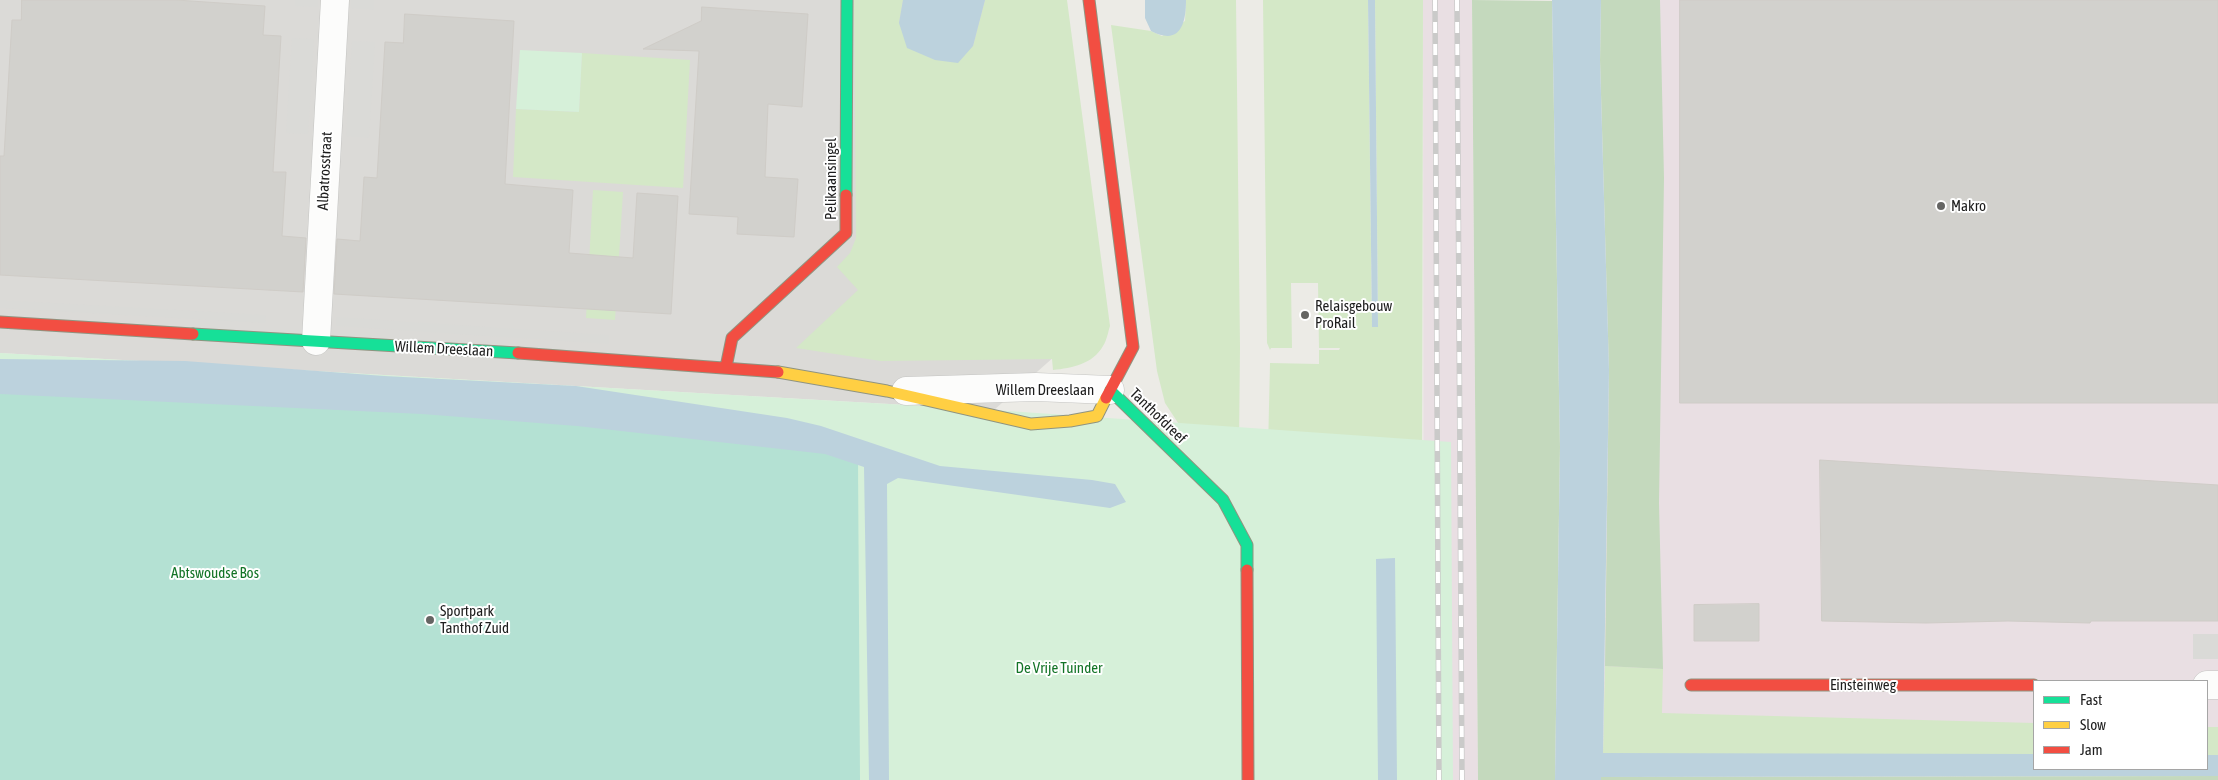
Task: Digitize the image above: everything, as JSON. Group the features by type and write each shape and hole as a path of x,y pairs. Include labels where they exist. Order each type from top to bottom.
{"street":[{"name":"Albatrosstraat","path":"316,341 335,0"},
{"name":"Pelikaansingel","path":"726,368 732,338 846,233 847,0"},
{"name":"Tanthofdreef","path":"1089,0 1133,347 1110,390 1223,500 1247,545 1248,780"},
{"name":"Willem Dreeslaan","path":"0,322 610,358 778,372 887,391 1031,424 1070,421 1098,416 1110,390 1036,387 887,391"},
{"name":"Einsteinweg","path":"1691,685 2033,685"}],"shaded area":[{"path":"0,0 1062,0 1064,348 994,410 0,353"},
{"path":"295,0 318,0 318,7 295,6"},
{"path":"351,0 374,0 374,10 351,8"},
{"path":"1423,0 1472,0 1478,780 1424,780"},
{"path":"1601,0 2218,0 2218,775 2208,770 2208,680 2033,680 2033,768 1603,754 1609,370"},
{"path":"292,38 314,39 308,134 286,133"},
{"path":"352,41 375,42 369,138 346,136"},
{"path":"0,300 266,315 265,323 0,308"},
{"path":"336,317 609,335 609,344 336,326"},
{"path":"2193,634 2218,634 2218,659 2193,659"}],"green space":[{"path":"854,0 903,0 899,23 973,46 985,0 1067,0 1110,326 1103,346 1088,361 1075,366 1053,370 1052,359 881,361 796,348 858,290 837,267 850,253 856,238"},
{"path":"1186,0 1236,0 1240,347 1239,443 1186,435 1165,403 1157,371 1111,25 1151,31 1162,36 1185,21"},
{"path":"1263,0 1368,0 1372,326 1378,327 1375,0 1423,0 1422,462 1268,450 1270,363 1319,364 1319,350 1339,350 1340,348 1319,348 1318,283 1291,283 1292,348 1271,348 1270,350 1267,343"},
{"path":"1472,0 1552,1 1560,447 1555,780 1478,780"},
{"path":"1601,0 1660,0 1664,178 1659,503 1663,669 1605,666 1609,370 1600,60"},
{"path":"520,50 582,53 579,112 516,109"},
{"path":"582,53 690,60 683,188 513,177 516,109 579,112"},
{"path":"593,190 623,192 615,320 586,318"},
{"name":"Abtswoudse Bos","path":"0,353 994,410 1451,442 1453,780 0,780"},
{"name":"Sportpark Tanthof Zuid","path":"0,384 755,417 858,459 860,780 0,780"},
{"path":"1605,666 1663,669 1662,713 2033,723 2033,754 1603,754"},
{"path":"2208,727 2218,727 2218,755 2208,755"},
{"path":"2218,776 2218,780 1601,780 1601,777"}],"water":[{"path":"903,0 985,0 973,46 958,63 935,60 907,48 899,23"},
{"path":"1145,0 1186,0 1183,24 1175,34 1169,36 1161,35 1151,31 1145,18"},
{"path":"1368,0 1375,0 1378,327 1372,327"},
{"path":"1552,0 1601,0 1600,60 1609,370 1603,753 2033,754 2033,770 2208,770 2208,755 2218,755 2218,776 1601,777 1601,780 1555,780 1560,447"},
{"path":"0,359 185,361 384,376 576,386 787,418 821,426 940,466 1092,480 1115,484 1126,502 1110,508 898,478 887,484 889,780 869,780 864,467 825,454 577,426 422,414 0,394"},
{"path":"1395,558 1397,780 1378,780 1376,559"}],"building":[{"path":"22,0 176,0 265,6 263,35 281,36 273,172 286,172 282,236 306,238 303,292 0,275 0,156 4,156 12,20 21,20"},
{"name":"Makro","path":"1680,0 2218,0 2218,403 1680,403"},
{"path":"702,7 808,14 802,107 768,104 765,177 798,179 794,237 737,234 738,217 689,214 699,51 643,49 701,21"},
{"path":"405,14 514,21 505,184 573,190 569,253 633,258 637,193 678,196 671,314 334,294 337,239 360,241 364,177 377,178 385,42 403,43"},
{"path":"1820,460 2218,485 2218,621 1926,623 1822,621"},
{"path":"1759,604 1759,641 1694,641 1694,605"}],"railway":[{"path":"1435,0 1439,780"},
{"path":"1457,0 1462,780"}],"traffic: fast":[{"path":"846,195 847,0"},
{"path":"193,334 518,353"},
{"path":"1110,390 1223,500 1247,545 1247,570"}],"traffic: slow":[{"path":"778,372 887,391 1031,424 1070,421 1097,416 1106,398"}],"traffic: jam":[{"path":"1089,0 1133,347 1106,398"},
{"path":"726,367 732,338 846,233 846,195"},
{"path":"0,322 193,334"},
{"path":"518,353 778,372"},
{"path":"1247,570 1248,780"},
{"path":"1691,685 2033,685"}],"place":[{"name":"Makro","path":"1941,206"},
{"name":"Relaisgebouw ProRail","path":"1305,315"},
{"name":"Sportpark Tanthof Zuid","path":"430,620"}],"park label":[{"name":"De Vrije Tuinder","path":"1059,668"}]}
